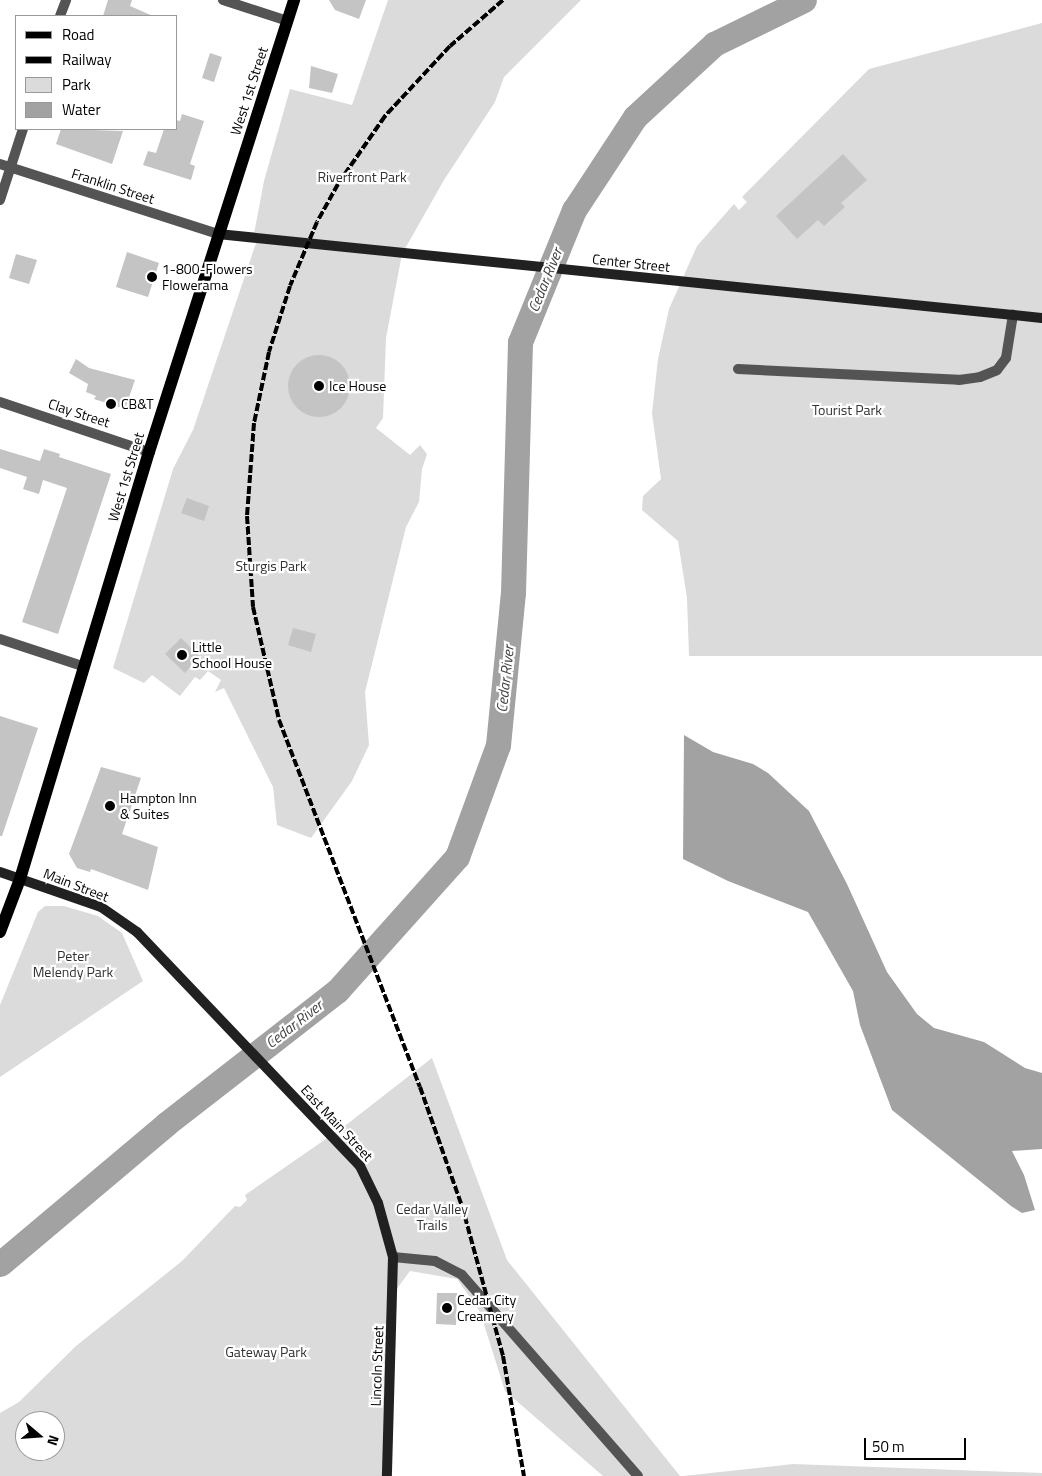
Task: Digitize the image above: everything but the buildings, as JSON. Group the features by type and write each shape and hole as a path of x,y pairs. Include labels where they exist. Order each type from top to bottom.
{"main road":[{"name":"West 1st Street","path":"0,932 20,879 149,452 294,0"},
{"name":"Center Street","path":"218,234 1042,318"},
{"name":"Main Street","path":"0,872 101,907 137,932"},
{"name":"East Main Street","path":"137,932 360,1166 368,1178 387,1231 392,1257"},
{"name":"Lincoln Street","path":"387,1476 392,1257"}],"street":[{"path":"60,15 66,0"},
{"path":"223,0 288,21"},
{"path":"0,200 23,130"},
{"name":"Franklin Street","path":"0,164 218,234"},
{"path":"738,369 959,380 980,378 997,370 1006,358 1013,315"},
{"name":"Clay Street","path":"0,402 149,452"},
{"path":"0,639 84,667"},
{"path":"392,1257 435,1261 462,1275 638,1476"}],"green space":[{"name":"Sturgis Park","path":"388,0 581,0 504,77 495,102 444,180 402,254 386,338 383,418 376,428 410,455 420,445 427,454 422,469 419,502 406,527 365,692 369,745 352,781 311,838 277,825 273,787 224,688 215,692 221,680 208,671 200,680 195,677 180,696 152,675 144,683 113,668 173,469 193,430 257,240 253,239 264,181 290,89 352,105"},
{"name":"Tourist Park","path":"1042,23 1042,656 689,656 687,598 678,541 642,510 643,496 661,479 652,413 658,359 669,309 697,246 734,204 739,210 747,202 742,197 869,69"},
{"name":"Peter Melendy Park","path":"45,906 64,906 98,916 122,933 143,981 0,1077 0,1005 38,912"},
{"name":"Gateway Park","path":"432,1058 507,1260 680,1476 603,1476 505,1391 480,1312 457,1279 410,1271 393,1294 387,1476 0,1476 0,1413 19,1402 76,1346 182,1261 235,1206 240,1207 247,1200 245,1195 346,1125"},
{"path":"793,1464 1042,1473 1042,1476 683,1476"}],"water":[{"path":"684,735 713,752 753,764 768,773 809,811 847,884 887,972 917,1014 934,1028 984,1042 1025,1068 1042,1073 1042,1149 1012,1151 1024,1175 1035,1210 1022,1213 1011,1206 892,1110 860,1025 853,991 808,912 728,881 683,859"}],"waterway":[{"name":"Cedar River","path":"0,1264 166,1124 337,991 457,857 498,745 513,593 520,342 574,210 635,117 714,44 804,0"}],"railway":[{"path":"503,0 450,46 385,116 338,184 317,222 290,286 269,352 254,423 247,516 253,607 279,720 420,1087 462,1206 503,1356 524,1476"}],"place":[{"name":"1-800-Flowers Flowerama","path":"152,277"},
{"name":"Ice House","path":"319,386"},
{"name":"CB&T","path":"111,404"},
{"name":"Little School House","path":"182,655"},
{"name":"Hampton Inn & Suites","path":"110,806"},
{"name":"Cedar City Creamery","path":"447,1308"}],"park label":[{"name":"Riverfront Park","path":"362,177"},
{"name":"Cedar Valley Trails","path":"432,1218"}]}
